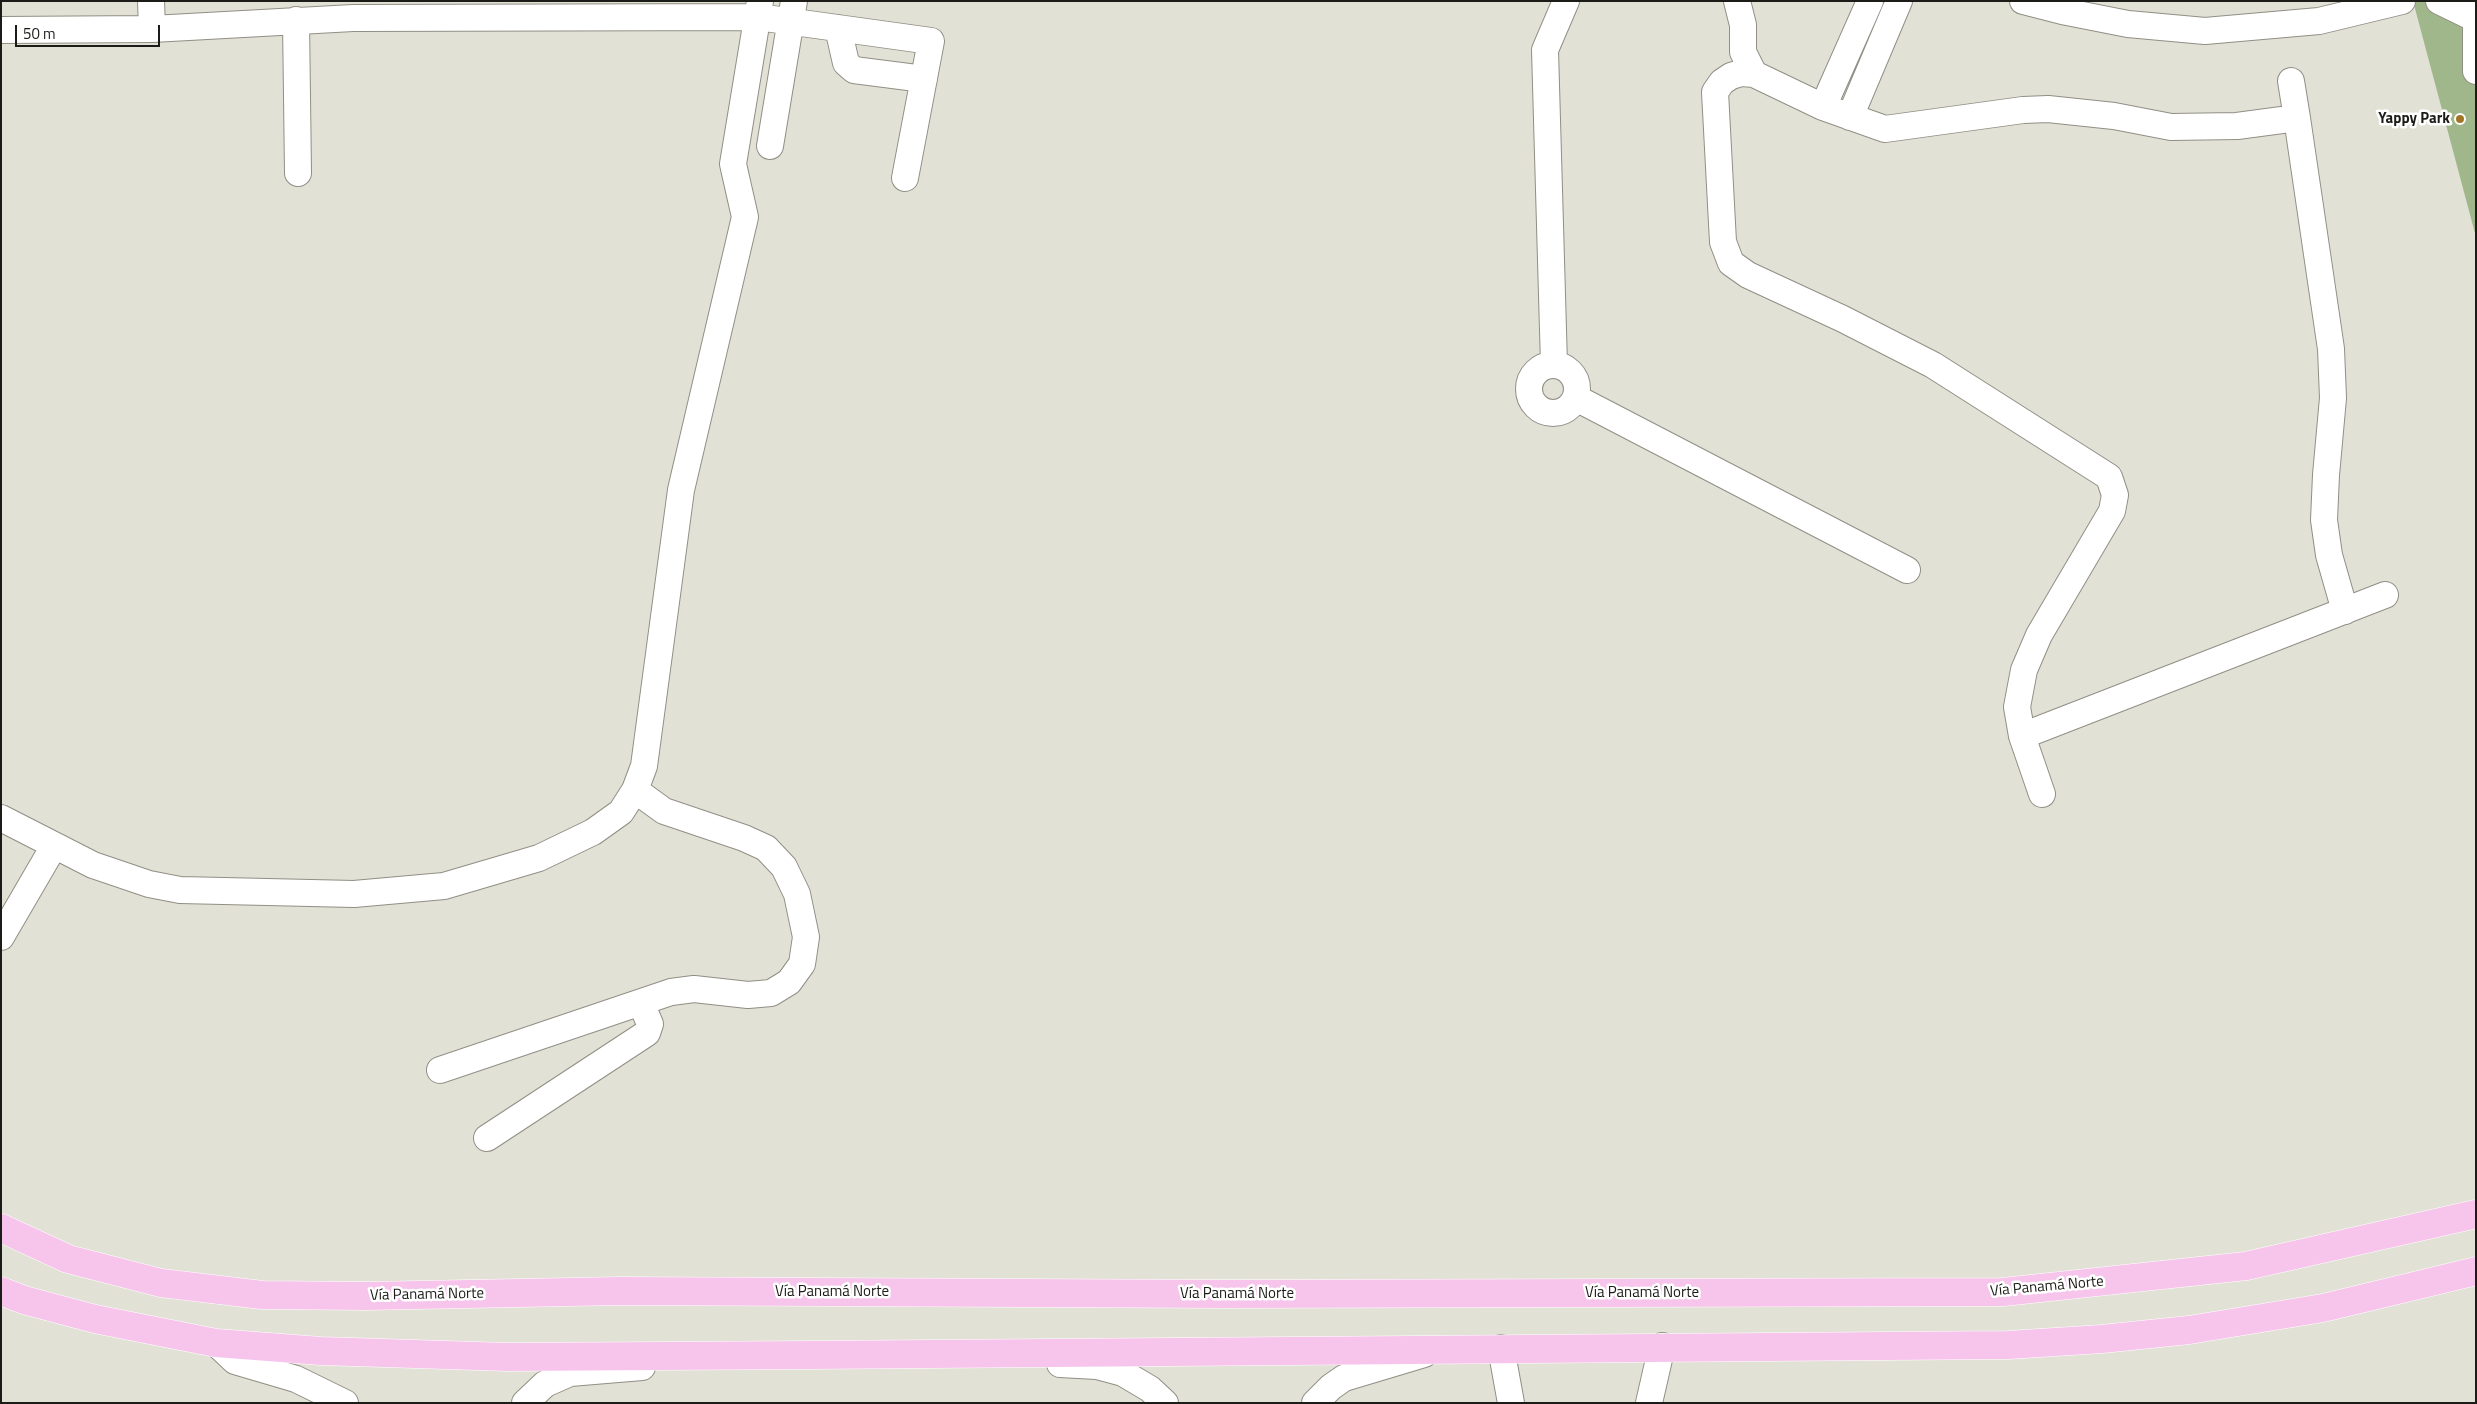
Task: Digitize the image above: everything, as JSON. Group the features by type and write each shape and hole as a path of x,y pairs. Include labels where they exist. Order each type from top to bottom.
{"main road":[{"name":"Vía Panamá Norte","path":"1,1228 68,1259 161,1283 262,1295 366,1296 620,1291 1215,1294 1993,1292 2246,1266 2476,1214"},
{"path":"1,1291 24,1300 96,1319 216,1343 321,1351 508,1357 665,1356 1662,1346 2008,1345 2102,1339 2189,1330 2323,1308 2476,1271"}],"street":[{"path":"151,1 152,29"},
{"path":"1554,365 1546,50 1566,1"},
{"path":"1737,1 1743,25 1741,46 1754,74"},
{"path":"1823,107 1870,1"},
{"path":"1850,118 1899,1"},
{"path":"2023,1 2062,12 2128,24 2205,31 2319,21 2402,1"},
{"path":"2439,1 2476,19"},
{"path":"2474,1 2476,71"},
{"path":"1,30 152,29 296,20 340,10 759,9 792,11 838,28 931,42 905,178"},
{"path":"1,818 54,846 102,868 149,884 180,890 354,894 435,887 539,858 593,832 621,812 635,790 644,766 681,490 745,216 732,164 759,9"},
{"path":"770,146 792,11"},
{"path":"296,20 298,173"},
{"path":"838,28 846,63 854,70 924,79"},
{"path":"2042,794 2022,736 2017,707 2024,670 2039,635 2112,510 2114,495 2109,477 1933,366 1843,319 1748,275 1731,263 1723,242 1715,92 1722,82 1730,76 1741,73 1754,74 1823,107 1885,129 2023,110 2048,109 2114,116 2171,127 2237,126 2297,118"},
{"path":"2291,81 2331,349 2333,398 2324,520 2329,555 2345,611"},
{"path":"1554,365 1571,372 1578,389 1576,398 1570,407 1561,412 1551,414 1540,410 1533,403 1529,393 1532,378 1543,367 1554,365"},
{"path":"1576,398 1907,570"},
{"path":"2022,736 2385,595"},
{"path":"440,1070 672,992 694,989 748,995 770,993 789,982 802,964 806,937 796,894 784,867 766,848 744,838 664,811 635,790"},
{"path":"1,937 54,846"},
{"path":"487,1138 648,1033 650,1024 641,1003"},
{"path":"216,1343 235,1361 296,1379 346,1403"},
{"path":"1649,1403 1662,1346"},
{"path":"1501,1348 1511,1403"},
{"path":"1315,1403 1331,1387 1344,1378 1443,1349"},
{"path":"1035,1353 1055,1364 1097,1366 1122,1374 1150,1389 1164,1403"},
{"path":"525,1403 545,1384 570,1373 642,1367 665,1356"}],"green space":[{"name":"Yappy Park","path":"2413,1 2476,1 2476,237"}],"place":[{"name":"Yappy Park","path":"2460,119"}]}
